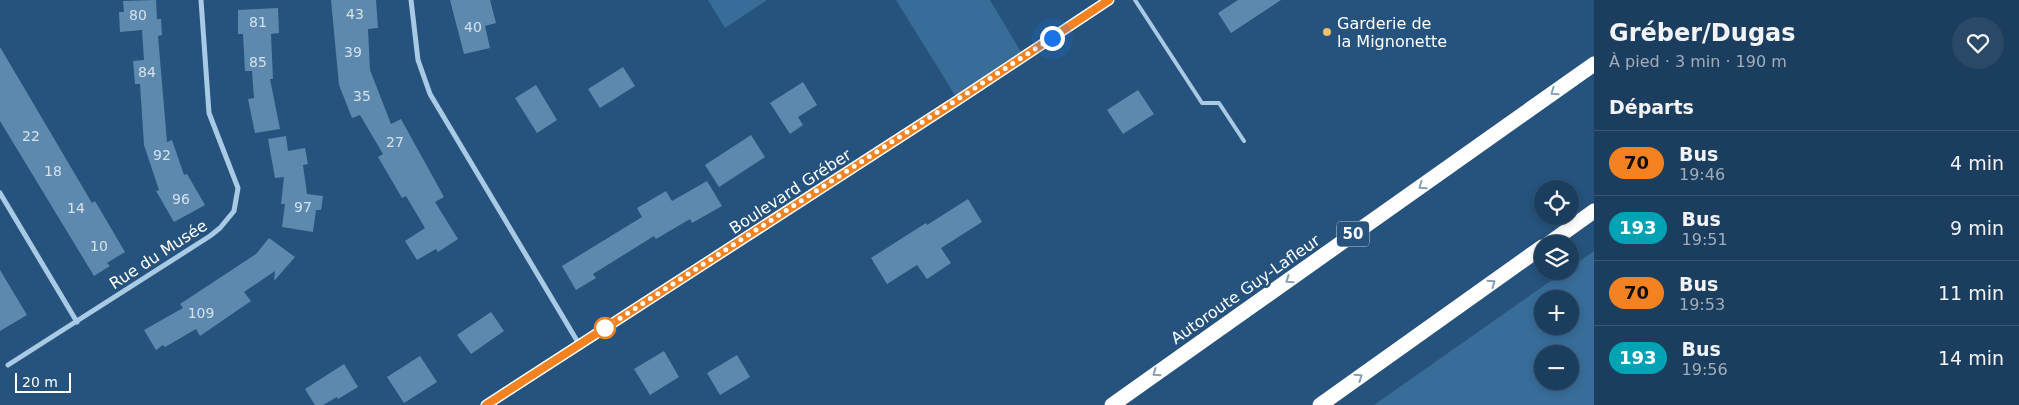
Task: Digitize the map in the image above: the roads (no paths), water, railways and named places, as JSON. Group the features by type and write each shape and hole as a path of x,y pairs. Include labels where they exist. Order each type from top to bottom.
{"highway":[{"name":"Autoroute Guy-Lafleur","path":"1112,405 1594,64"},
{"path":"1561,235 1594,211"},
{"path":"1320,405 1534,253"}],"street":[{"name":"Rue du Musée","path":"8,365 210,236 220,228 234,211 238,188 209,112 201,0"},
{"path":"411,0 418,60 430,94 579,344"},
{"name":"Boulevard Gréber","path":"486,405 958,100 1109,0"},
{"path":"0,193 77,322"}],"lane":[{"path":"1135,0 1202,103 1219,103 1244,141"}],"place":[{"name":"Garderie de la Mignonette","path":"1327,32"}]}
